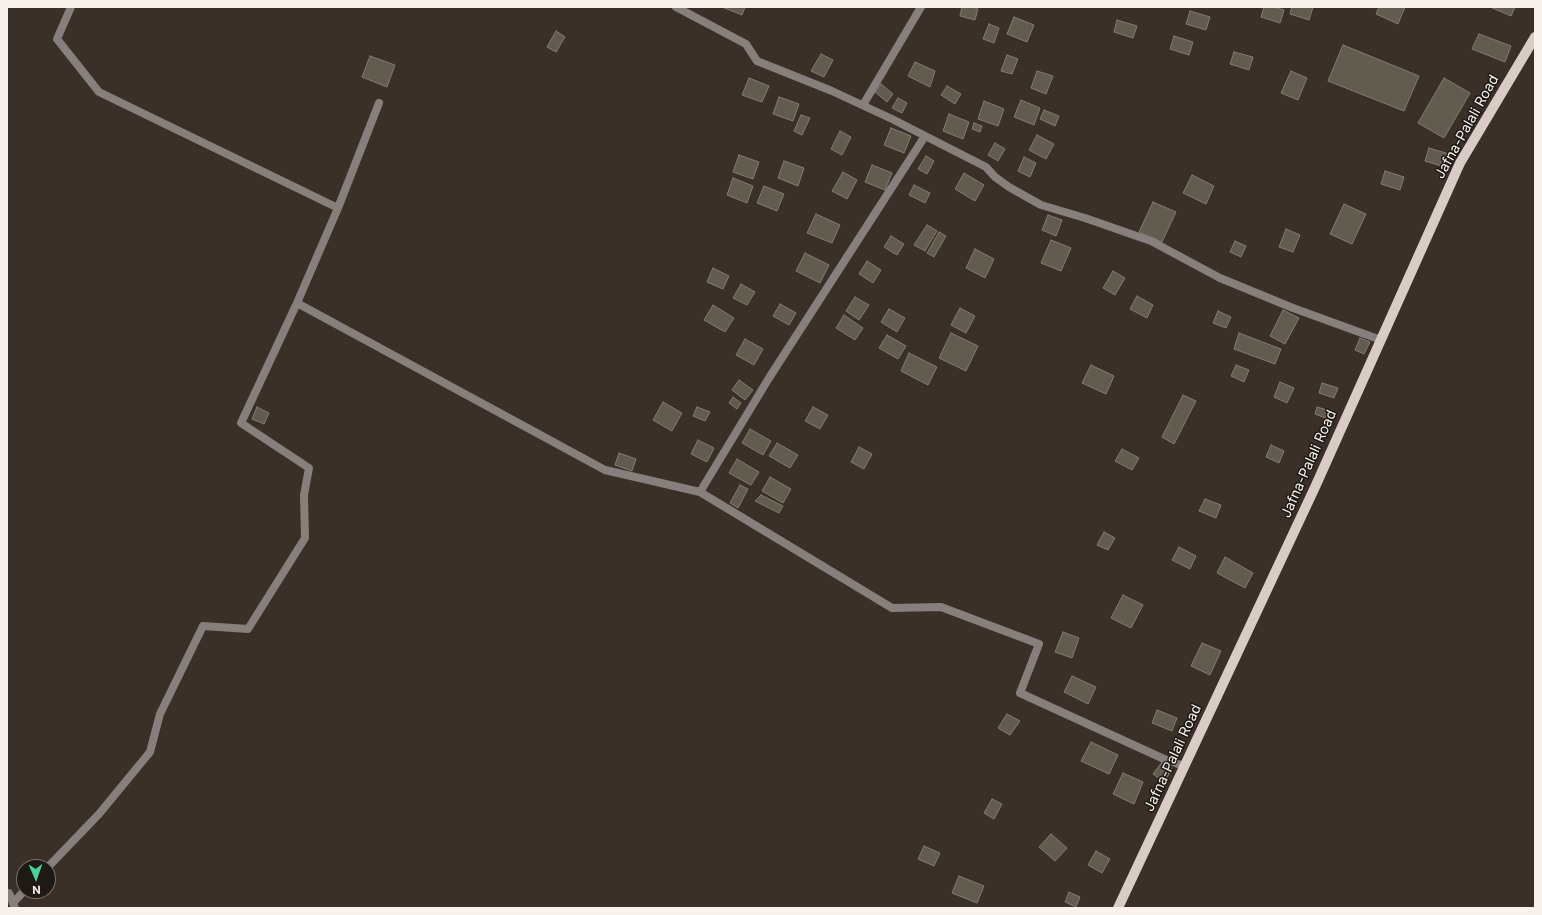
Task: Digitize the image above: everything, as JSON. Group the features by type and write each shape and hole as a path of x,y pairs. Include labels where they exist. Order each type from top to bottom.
{"main road":[{"name":"Jafna-Palali Road","path":"1118,908 1316,485 1460,163 1535,38"}],"street":[{"path":"71,7 57,39 99,92 338,208"},
{"path":"676,7 746,44 757,61 863,105 986,166 995,177 1004,184 1041,205 1085,218 1151,241 1220,278 1293,308 1381,340"},
{"path":"863,105 921,7"},
{"path":"56,859 99,814 150,752 160,714 203,626 248,629 305,538 304,495 309,468 241,423 297,302 338,208 379,103"},
{"path":"700,492 770,378 925,136"},
{"path":"297,302 605,470 700,492 892,608 941,607 1039,644 1020,693 1164,759 1184,766"},
{"path":"7,893 9,893 14,905"}],"building":[{"path":"722,7 745,7 742,15"},
{"path":"962,7 972,7 978,9 975,20 960,16"},
{"path":"1264,7 1274,7 1284,10 1280,23 1261,17"},
{"path":"1292,7 1313,7 1309,20 1290,14"},
{"path":"1379,7 1405,7 1398,24 1376,14"},
{"path":"1490,7 1515,7 1511,16"},
{"path":"1190,11 1210,17 1206,30 1186,24"},
{"path":"1014,17 1034,25 1027,42 1007,34"},
{"path":"1117,20 1137,26 1133,38 1114,32"},
{"path":"989,24 999,28 994,43 983,39"},
{"path":"556,31 565,37 556,52 547,47"},
{"path":"1479,34 1511,46 1505,62 1472,49"},
{"path":"1174,36 1193,42 1189,55 1170,49"},
{"path":"1343,45 1419,76 1404,111 1328,81"},
{"path":"1234,52 1253,57 1249,70 1230,64"},
{"path":"821,54 833,60 824,77 811,71"},
{"path":"1007,55 1018,59 1012,74 1001,71"},
{"path":"370,56 395,65 387,87 362,77"},
{"path":"915,62 935,71 930,87 908,76"},
{"path":"1037,71 1053,76 1046,94 1031,88"},
{"path":"1291,71 1307,78 1298,100 1281,93"},
{"path":"749,78 769,86 762,102 742,95"},
{"path":"1444,78 1470,93 1444,138 1418,123"},
{"path":"881,84 893,94 887,102 875,92"},
{"path":"947,86 961,94 955,104 941,95"},
{"path":"779,97 799,104 793,121 773,114"},
{"path":"898,98 907,103 902,113 892,108"},
{"path":"1021,100 1040,108 1034,125 1014,117"},
{"path":"984,101 1004,109 998,126 978,119"},
{"path":"1044,110 1059,116 1055,126 1040,119"},
{"path":"949,114 969,122 963,139 943,131"},
{"path":"801,115 810,118 802,135 794,131"},
{"path":"974,123 982,126 980,132 972,129"},
{"path":"891,128 911,136 904,153 884,145"},
{"path":"840,131 851,137 842,155 831,149"},
{"path":"1037,135 1054,144 1046,159 1029,150"},
{"path":"995,143 1005,149 998,161 988,155"},
{"path":"1429,148 1449,154 1445,167 1425,161"},
{"path":"739,155 759,162 753,179 733,172"},
{"path":"926,156 934,161 927,174 918,169"},
{"path":"1024,157 1036,163 1030,177 1018,171"},
{"path":"784,161 804,168 798,186 778,178"},
{"path":"872,165 892,173 885,190 865,182"},
{"path":"1385,171 1404,177 1400,190 1381,184"},
{"path":"843,172 857,180 847,199 832,191"},
{"path":"964,173 984,185 975,201 955,189"},
{"path":"1192,175 1214,186 1206,204 1183,193"},
{"path":"733,178 753,186 747,203 727,195"},
{"path":"914,185 930,193 925,203 909,195"},
{"path":"764,186 784,194 777,211 757,203"},
{"path":"1153,202 1176,212 1162,242 1139,232"},
{"path":"1344,204 1366,214 1352,244 1330,234"},
{"path":"816,214 840,225 832,243 807,233"},
{"path":"1048,215 1062,220 1056,236 1042,230"},
{"path":"927,225 937,231 925,251 914,245"},
{"path":"1286,229 1300,235 1293,252 1279,247"},
{"path":"939,232 946,236 934,257 927,253"},
{"path":"891,236 904,244 897,255 884,247"},
{"path":"1051,240 1071,248 1061,271 1041,263"},
{"path":"1235,241 1246,246 1241,257 1230,252"},
{"path":"975,249 994,259 985,278 966,268"},
{"path":"805,253 829,265 820,283 796,271"},
{"path":"867,261 881,270 873,283 859,274"},
{"path":"713,268 729,276 723,289 707,282"},
{"path":"1113,271 1125,278 1115,295 1103,288"},
{"path":"741,284 755,292 747,305 733,298"},
{"path":"1137,296 1153,305 1147,318 1130,309"},
{"path":"855,297 869,305 859,320 846,311"},
{"path":"780,304 796,313 789,325 773,316"},
{"path":"713,305 734,318 725,332 704,320"},
{"path":"960,308 975,316 966,333 951,325"},
{"path":"889,309 905,318 897,332 881,322"},
{"path":"1283,310 1299,318 1285,344 1270,336"},
{"path":"1218,311 1231,317 1226,328 1213,323"},
{"path":"844,315 863,328 855,340 836,328"},
{"path":"951,333 978,346 966,371 939,358"},
{"path":"1239,333 1281,349 1275,364 1234,349"},
{"path":"887,335 906,346 898,359 879,348"},
{"path":"1360,338 1370,342 1364,354 1355,350"},
{"path":"745,339 763,349 754,365 736,355"},
{"path":"909,353 937,367 928,385 901,371"},
{"path":"1091,365 1114,376 1106,394 1082,383"},
{"path":"1236,365 1249,370 1244,382 1231,376"},
{"path":"739,380 753,390 745,400 732,390"},
{"path":"1280,382 1294,388 1287,403 1274,397"},
{"path":"1322,383 1338,388 1334,398 1319,393"},
{"path":"1183,395 1196,401 1174,444 1162,437"},
{"path":"733,397 741,403 737,409 729,403"},
{"path":"663,402 682,413 672,431 653,420"},
{"path":"257,407 269,413 264,424 252,419"},
{"path":"697,407 710,412 705,421 693,416"},
{"path":"813,407 828,415 820,429 805,421"},
{"path":"1317,407 1331,411 1328,419 1315,414"},
{"path":"750,429 771,441 763,455 742,443"},
{"path":"698,440 714,448 707,462 691,454"},
{"path":"777,443 798,455 790,468 769,456"},
{"path":"1271,445 1284,451 1279,463 1266,457"},
{"path":"859,447 872,454 864,469 851,462"},
{"path":"1122,449 1139,458 1132,470 1115,461"},
{"path":"619,453 636,459 632,471 615,465"},
{"path":"737,459 759,472 751,485 729,473"},
{"path":"770,477 791,489 783,503 762,491"},
{"path":"740,485 748,489 738,508 730,503"},
{"path":"761,495 783,506 779,513 755,501"},
{"path":"1205,499 1221,505 1216,518 1199,511"},
{"path":"1104,532 1115,538 1108,550 1097,545"},
{"path":"1179,547 1196,556 1190,569 1172,560"},
{"path":"1225,557 1253,573 1245,588 1217,573"},
{"path":"1123,595 1143,605 1131,628 1111,618"},
{"path":"1063,632 1079,638 1072,658 1055,652"},
{"path":"1202,643 1221,651 1210,675 1191,666"},
{"path":"1072,676 1096,687 1088,704 1064,692"},
{"path":"1157,710 1177,718 1172,731 1152,723"},
{"path":"1007,714 1020,721 1010,735 998,728"},
{"path":"1091,742 1118,755 1109,774 1081,761"},
{"path":"1162,762 1172,769 1164,782 1153,774"},
{"path":"1123,773 1143,782 1134,804 1113,794"},
{"path":"992,799 1002,804 994,819 984,813"},
{"path":"1051,834 1067,848 1055,861 1039,847"},
{"path":"924,846 940,853 934,866 918,859"},
{"path":"1096,851 1110,859 1102,873 1088,865"},
{"path":"959,876 984,886 977,903 952,893"},
{"path":"1069,892 1080,897 1076,907 1065,902"}]}
